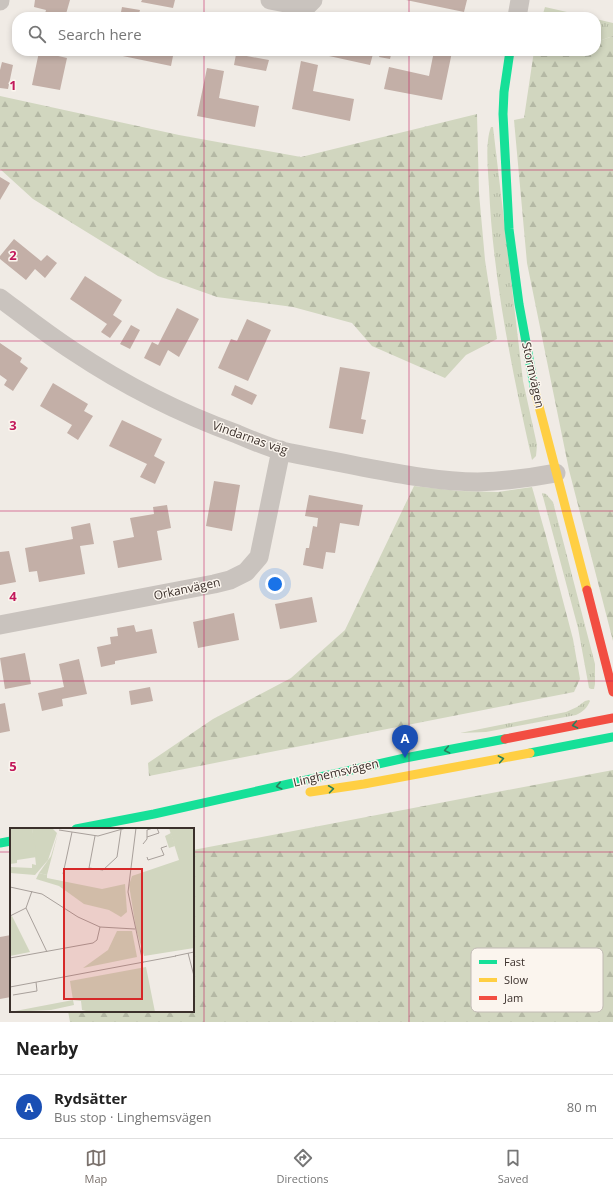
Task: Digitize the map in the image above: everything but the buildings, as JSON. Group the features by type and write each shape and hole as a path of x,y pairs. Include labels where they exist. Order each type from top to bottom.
{"main road":[{"name":"Stormvägen","path":"509,56 503,114 505,172 509,229 518,296 533,382 613,692"},
{"name":"Linghemsvägen","path":"81,828 154,814 359,768 613,718"},
{"name":"Linghemsvägen","path":"302,793 372,783 613,737"},
{"name":"Linghemsvägen","path":"154,814 263,799"},
{"path":"0,843 10,841"}],"street":[{"path":"270,0 306,7 313,0"},
{"path":"518,12 520,0"},
{"name":"Vindarnas väg","path":"0,298 72,351 144,394 180,412 281,450 414,476 477,482 507,481 556,473"},
{"name":"Orkanvägen","path":"0,625 214,584 230,580 246,572 259,557 281,450"}],"green space":[{"path":"545,7 567,12 544,12"},
{"path":"601,20 613,23 613,36 601,40"},
{"path":"613,36 613,641 569,470 527,263 514,120 524,118 533,56 601,56 601,40"},
{"path":"0,96 179,135 301,157 477,114 479,193 485,260 497,339 466,355 445,378 372,346 352,323 293,307 217,297 158,276 33,199 0,169"},
{"path":"491,127 493,127 523,381 537,445 536,456 532,460 517,392 499,291 491,222 487,157 488,140"},
{"path":"414,486 460,491 498,492 532,487 573,639 580,679 574,692 149,776 148,763 213,719 291,678 345,630"},
{"path":"542,493 546,494 553,502 595,664 594,689 589,688 578,628"},
{"path":"589,700 590,701 586,708 576,715 486,732 460,733 566,712"},
{"path":"613,770 613,1022 70,1022 68,1012 194,1012 194,850"}],"traffic: fast":[{"path":"509,56 504,92 503,114 509,229 519,304 535,391"},
{"path":"530,753 613,737"},
{"path":"81,828 154,814 405,758 505,739"},
{"path":"0,843 10,841"}],"traffic: slow":[{"path":"535,391 587,590"},
{"path":"310,792 364,784 530,753"}],"traffic: jam":[{"path":"587,590 613,692"},
{"path":"505,739 613,718"}],"place":[{"name":"Rydsätter","path":"405,758"}]}
